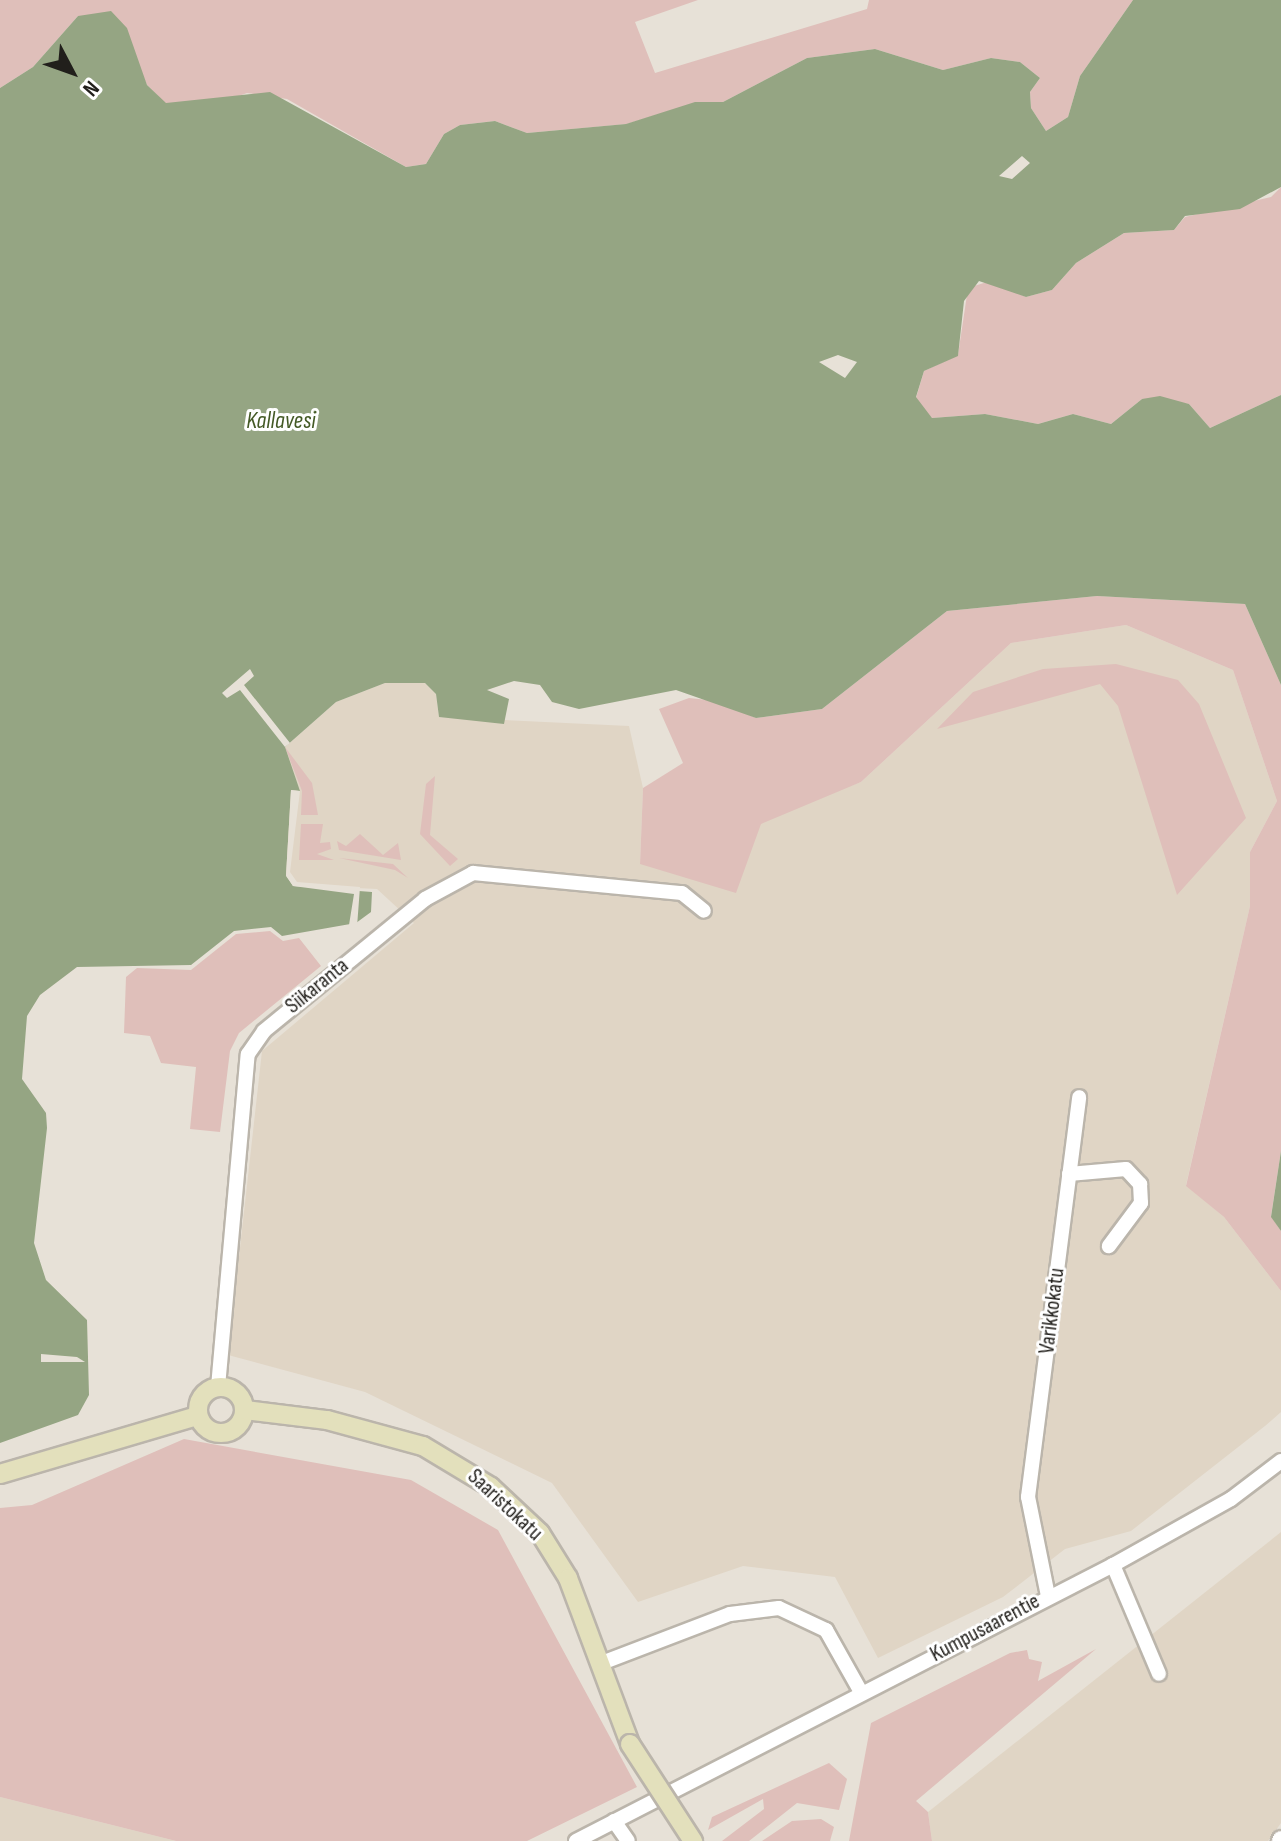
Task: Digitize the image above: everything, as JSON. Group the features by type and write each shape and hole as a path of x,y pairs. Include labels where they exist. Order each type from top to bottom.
{"main road":[{"path":"218,1387 235,1392 245,1410 227,1433 210,1431 197,1416 202,1397 218,1387"},
{"name":"Saaristokatu","path":"245,1410 327,1420 460,1464 540,1533 568,1578 630,1744 693,1841"},
{"path":"0,1474 43,1467 197,1416"}],"street":[{"name":"Siikaranta","path":"218,1387 248,1054 264,1031 425,899 473,873 682,893 704,911"},
{"name":"Varikkokatu","path":"1048,1596 1028,1497 1079,1097"},
{"path":"1069,1174 1126,1169 1140,1184 1141,1203 1109,1246"},
{"name":"Kumpusaarentie","path":"614,1821 1113,1565 1231,1499 1281,1461"},
{"path":"1113,1565 1159,1674"},
{"path":"599,1664 730,1614 779,1608 826,1630 861,1692"},
{"path":"576,1841 614,1821 628,1841"}],"shaded area":[{"path":"0,0 698,0 635,22 655,73 867,9 869,0 1133,0 1080,76 1068,117 1046,131 1031,108 1030,92 1040,78 1020,62 991,58 943,70 875,49 807,58 723,102 695,103 627,124 527,133 495,121 460,125 444,134 426,164 406,167 287,99 247,93 222,102 166,104 147,85 127,41 78,16 33,67 0,88"},
{"path":"1281,187 1281,395 1210,428 1189,404 1142,399 1111,424 1073,414 1038,424 985,414 932,418 922,410 916,398 924,371 958,355 968,288 990,281 1026,297 1052,290 1076,263 1124,233 1174,230 1185,217 1271,197"},
{"path":"1097,596 1245,604 1281,685 1281,1151 1271,1216 1281,1231 1281,1291 1224,1217 1186,1186 1250,906 1250,852 1277,801 1233,670 1126,625 1011,643 861,782 761,824 736,893 640,864 643,788 683,763 659,709 689,698 718,701 756,718 822,709 947,611"},
{"path":"1126,625 1233,670 1277,801 1250,852 1250,906 1186,1185 1224,1217 1281,1291 1281,1412 1265,1426 1131,1531 1065,1549 1003,1597 878,1658 835,1577 743,1566 638,1602 552,1483 365,1392 228,1355 262,1051 414,923 377,889 293,885 286,876 285,747 336,702 385,683 425,683 436,694 439,717 629,726 643,788 640,864 861,782 1011,643"},
{"path":"1116,664 1178,680 1199,704 1246,818 1177,895 1118,706 1100,684 937,729 973,692 1043,669"},
{"path":"285,747 312,783 318,815 301,815 302,791"},
{"path":"435,776 430,835 458,859 450,866 420,834 426,784"},
{"path":"301,824 323,824 320,843 330,842 331,849 317,854 334,860 299,860"},
{"path":"360,834 383,855 398,843 401,860 339,850 337,841 346,846"},
{"path":"339,858 393,864 408,878 395,870"},
{"path":"270,931 283,941 299,938 321,966 239,1033 230,1051 220,1132 190,1129 196,1067 161,1063 150,1036 124,1033 126,977 137,968 191,970 236,934"},
{"path":"184,1439 411,1480 498,1530 637,1787 527,1841 176,1841 0,1797 0,1508 32,1505"},
{"path":"1281,1532 1281,1823 1268,1841 932,1841 928,1812"},
{"path":"1096,1649 916,1801 928,1812 932,1841 849,1841 871,1723 1010,1653 1027,1650 1029,1659 1042,1662 1038,1681"},
{"path":"829,1763 847,1779 839,1810 797,1803 749,1841 722,1841 764,1809 763,1799 708,1830 712,1817"},
{"path":"0,1797 176,1841 0,1841"},
{"path":"821,1819 834,1827 830,1841 762,1841 792,1821"}],"water":[{"name":"Kallavesi","path":"1133,0 1281,0 1281,187 1240,209 1185,216 1174,230 1124,233 1076,263 1052,290 1026,297 979,281 964,301 958,356 924,371 916,397 932,418 985,414 1038,424 1073,414 1111,424 1142,399 1160,396 1189,404 1210,428 1281,395 1281,685 1245,604 1097,596 947,611 822,709 756,718 676,690 579,709 552,702 540,685 514,681 487,690 509,699 504,724 439,717 436,694 425,683 385,683 336,702 285,747 300,791 291,790 286,875 293,886 372,892 371,912 356,923 282,936 271,927 234,931 191,965 77,967 40,995 27,1016 22,1079 46,1113 47,1128 34,1243 46,1280 87,1320 89,1395 78,1415 0,1443 0,88 33,67 78,16 111,11 127,28 147,85 166,103 270,92 406,167 426,164 444,134 460,125 495,121 527,133 626,124 695,102 723,102 807,58 875,49 943,70 991,58 1020,62 1040,78 1030,92 1031,108 1046,131 1068,117 1080,76","holes":["1022,156 1030,163 1012,179 999,176","838,355 857,362 845,378 819,362"]},
{"path":"1281,1151 1281,1231 1271,1217"}],"pier":[{"path":"250,669 254,676 244,685 290,743 285,747 240,690 227,698 222,693"},
{"path":"291,790 300,791 290,872 297,882 360,887 357,927 283,940 349,925 354,894 293,886 286,876"},
{"path":"41,1354 77,1357 85,1362 41,1362"}]}
